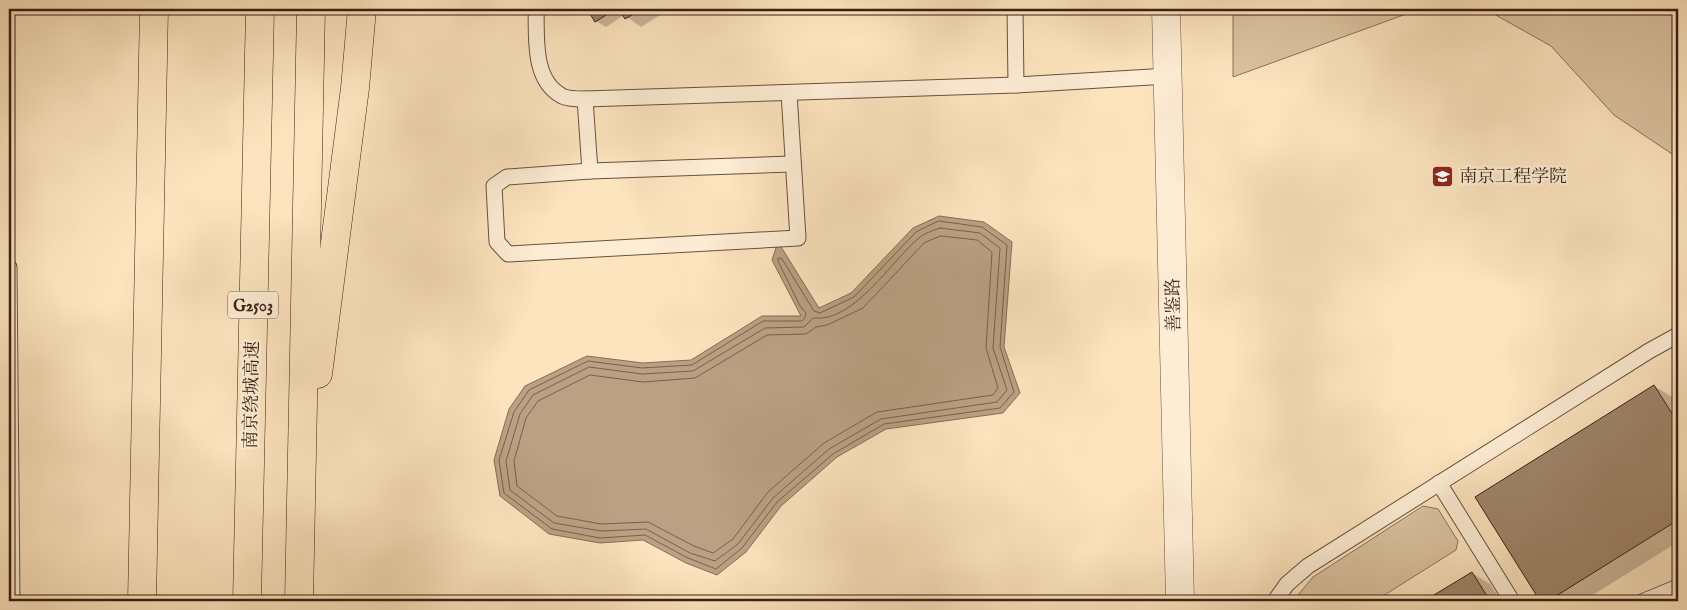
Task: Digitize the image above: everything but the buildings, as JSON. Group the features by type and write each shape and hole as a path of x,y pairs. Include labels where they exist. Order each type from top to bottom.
{"highway":[{"path":"142,601 154,9"},
{"name":"南京绕城高速","path":"247,601 260,9"},
{"path":"300,601 300,514 311,9"},
{"path":"300,514 355,88 362,9"}],"street":[{"name":"善鉴路","path":"1166,9 1180,601"}],"lane":[{"path":"536,9 537,54 546,82 562,97 585,99 789,93 1016,85 1168,76"},
{"path":"1015,9 1016,85"},
{"path":"789,93 798,238 508,254 497,242 494,186 507,177 590,171 792,164"},
{"path":"585,99 590,171"},
{"path":"9,267 12,601"},
{"path":"1275,601 1287,584 1308,566 1649,351 1678,335"},
{"path":"1439,483 1512,601"},
{"path":"1644,601 1678,587"}],"shaded area":[{"path":"1233,9 1420,9 1233,77"},
{"path":"1485,9 1678,9 1678,158 1614,115 1551,46"},
{"path":"1423,506 1438,509 1458,541 1456,550 1375,601 1293,601 1313,577"}],"water":[{"path":"939,216 984,222 1012,242 1004,347 1020,393 1003,413 886,429 837,457 781,506 746,552 717,575 686,563 643,540 600,543 549,534 500,496 494,460 509,409 525,386 587,356 643,363 691,360 762,316 801,316 772,260 778,242 819,308 851,293 913,228"}],"place":[{"name":"南京工程学院","path":"1443,176"}]}
